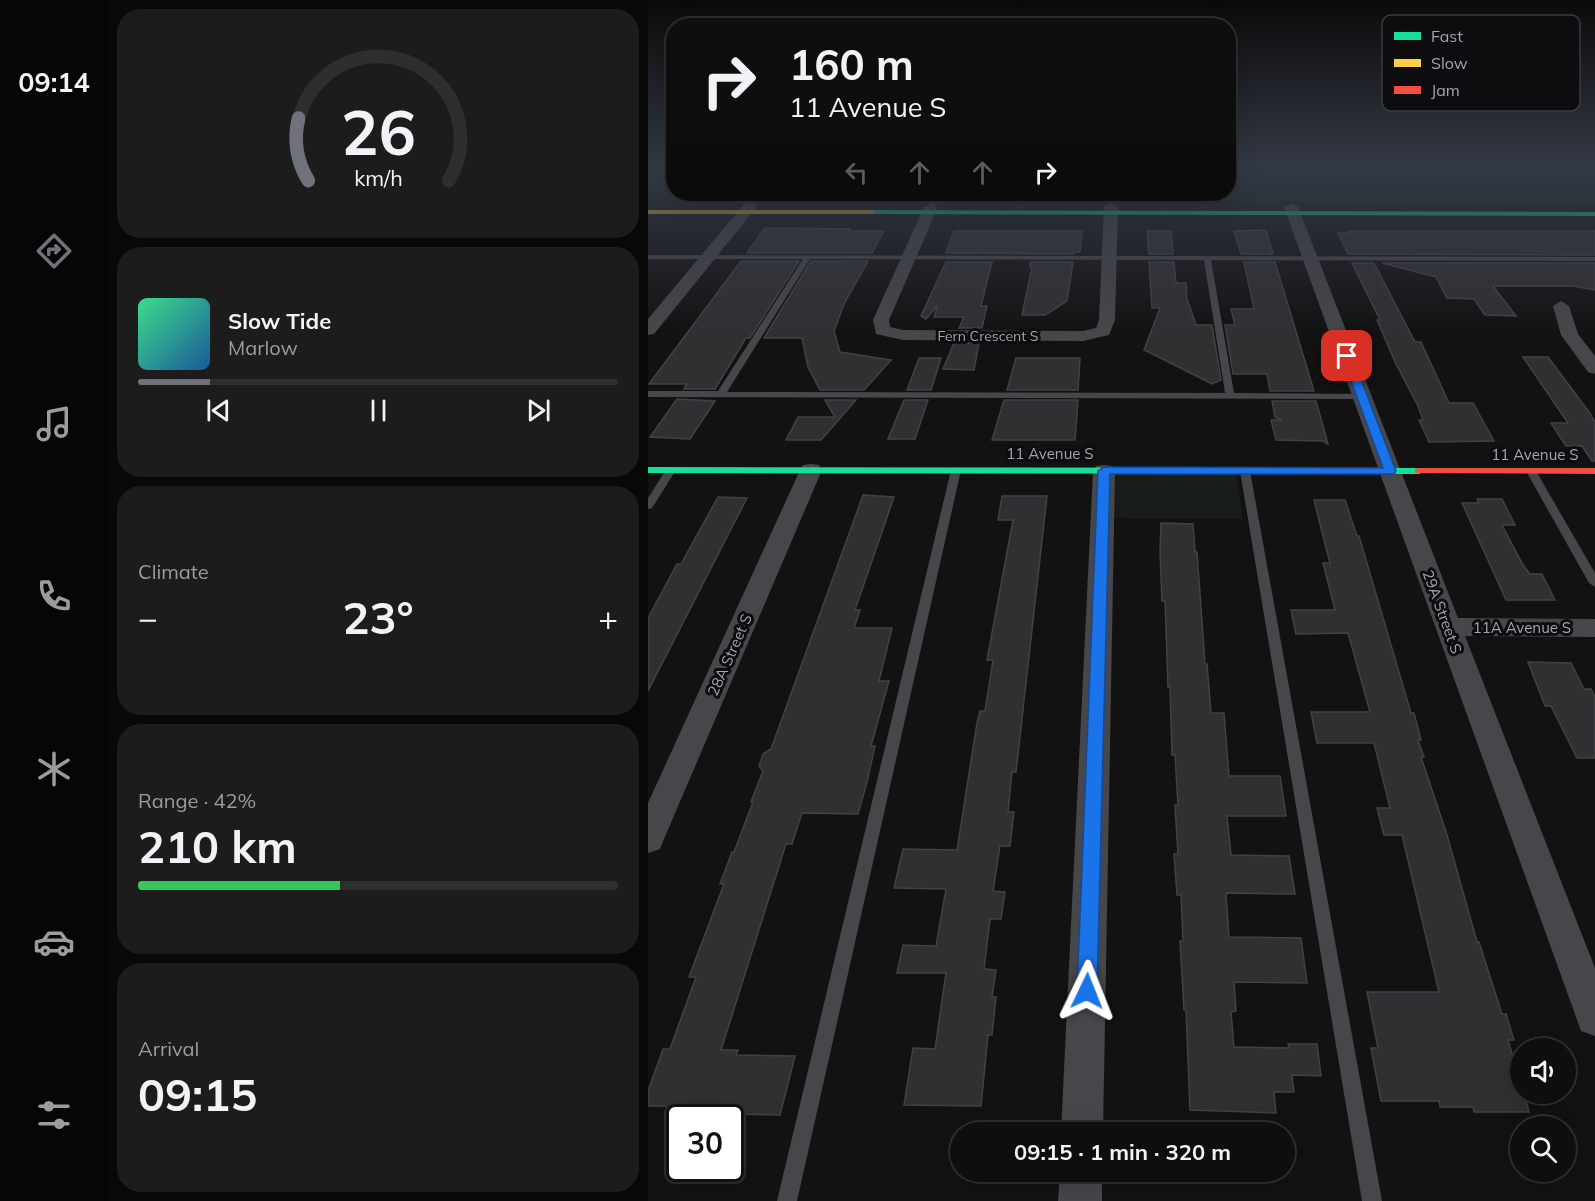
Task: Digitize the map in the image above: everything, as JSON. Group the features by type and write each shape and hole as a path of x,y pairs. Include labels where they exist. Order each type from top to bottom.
{"main road":[{"name":"11 Avenue S","path":"648,470 1595,471"}],"street":[{"path":"648,330 655,313 709,257 737,222"},
{"name":"Fern Crescent S","path":"925,222 881,320 882,330 903,335 1083,336 1103,331 1107,320 1111,222"},
{"name":"29A Street S","path":"1297,222 1595,1017"},
{"path":"1561,306 1569,335 1595,368"},
{"path":"1569,335 1595,335"},
{"name":"28A Street S","path":"648,839 811,470"},
{"path":"1082,1122 1104,471"},
{"name":"11A Avenue S","path":"1448,627 1595,628"},
{"path":"1080,1201 1081,1182"}],"lane":[{"path":"648,257 1595,259"},
{"path":"721,394 807,258"},
{"path":"1207,258 1230,394"},
{"path":"648,394 1362,396"},
{"path":"648,506 671,470"},
{"path":"787,1201 956,470"},
{"path":"1245,471 1372,1201"},
{"path":"1531,471 1595,583"}],"shaded area":[{"path":"1104,471 1236,471 1243,519 1102,518"}],"building":[{"path":"765,228 884,231 872,253 747,253"},
{"path":"1266,230 1273,254 1241,254 1234,231"},
{"path":"954,231 1082,231 1080,252 1074,254 946,253"},
{"path":"1147,231 1171,231 1173,254 1149,254"},
{"path":"1349,231 1595,231 1595,255 1348,254 1338,233 1350,233"},
{"path":"741,261 799,261 750,338 746,338 715,389 684,389 687,384 649,384"},
{"path":"811,261 868,261 844,304 834,331 840,352 891,360 864,390 820,390 808,367 802,338 764,338"},
{"path":"946,262 992,262 981,306 987,306 982,328 959,328 964,317 934,317 938,305 926,319 921,316"},
{"path":"1030,262 1073,262 1067,301 1045,315 1022,315 1032,267 1030,267"},
{"path":"1149,262 1174,262 1176,283 1186,283 1187,299 1196,325 1212,325 1221,380 1212,384 1144,350 1160,308 1152,308"},
{"path":"1244,262 1275,262 1314,391 1270,391 1267,374 1233,374 1225,325 1235,325 1231,309 1254,309"},
{"path":"1352,263 1374,263 1415,342 1421,342 1449,403 1473,403 1494,441 1429,442 1419,420 1423,420 1418,406 1396,364 1377,320 1380,320"},
{"path":"1382,263 1595,263 1595,290 1573,286 1493,286 1516,316 1485,315 1474,299 1447,298 1436,277"},
{"path":"954,343 979,343 974,370 943,369"},
{"path":"1523,357 1548,357 1589,412 1595,422 1595,461 1592,461 1582,446 1566,446 1551,423 1568,423"},
{"path":"919,358 941,358 931,390 907,390"},
{"path":"1016,358 1080,358 1078,390 1007,390"},
{"path":"677,399 715,401 690,439 650,437"},
{"path":"825,400 856,400 821,440 786,440 798,417 835,417"},
{"path":"904,400 928,400 915,439 888,439"},
{"path":"1004,400 1078,400 1075,440 992,440"},
{"path":"1272,401 1316,401 1328,444 1323,441 1276,440 1271,420 1282,420 1275,417"},
{"path":"863,495 894,497 855,610 860,610 854,628 892,628 879,681 889,681 871,746 875,746 858,814 802,813 792,844 786,844 721,1050 738,1050 736,1055 795,1056 780,1115 744,1114 744,1104 648,1106 648,1091 663,1049 670,1049 696,977 689,977 724,884 720,884 753,802 751,802 763,771 759,766 763,754 771,749"},
{"path":"1002,496 1047,496 1016,772 1012,772 1008,812 1014,812 1010,846 1000,846 993,891 1005,892 1001,919 990,919 984,969 996,970 992,997 996,997 992,1035 988,1035 981,1106 904,1105 913,1048 935,1049 946,973 897,973 903,945 936,946 946,889 894,888 903,849 957,850 977,723 980,711 985,711 993,660 987,660 1013,520 998,520"},
{"path":"718,497 747,498 648,691 648,618 677,564 681,564"},
{"path":"1477,499 1502,499 1515,525 1502,525 1523,565 1530,574 1542,574 1555,600 1506,600 1462,503 1479,503"},
{"path":"1314,500 1345,500 1357,536 1359,536 1411,713 1414,713 1421,740 1418,740 1424,757 1421,757 1447,835 1477,942 1479,942 1502,1014 1506,1014 1513,1038 1508,1040 1510,1104 1527,1104 1529,1112 1474,1112 1473,1107 1440,1107 1439,1101 1381,1101 1371,1048 1378,1048 1367,992 1439,992 1402,835 1384,835 1377,808 1390,808 1374,743 1317,743 1311,712 1370,712 1348,633 1296,634 1291,610 1335,610 1323,563 1330,563"},
{"path":"1161,523 1193,524 1211,713 1224,713 1229,776 1280,776 1286,816 1227,816 1231,855 1289,856 1295,894 1228,893 1226,895 1229,937 1301,938 1307,983 1234,982 1236,1011 1231,1012 1234,1047 1289,1048 1288,1044 1317,1044 1321,1076 1292,1075 1294,1092 1274,1092 1276,1113 1190,1110 1186,1010 1184,1010 1180,941 1183,941 1181,895 1177,895 1174,854 1178,854 1175,805 1178,805 1175,755 1172,755 1165,601 1162,601"},
{"path":"1528,662 1571,663 1584,689 1591,689 1595,697 1595,758 1577,758 1551,706 1545,706"}],"traffic: fast":[{"path":"648,470 1419,471"}],"traffic: jam":[{"path":"1419,471 1595,471"}],"route":[{"path":"1087,991 1104,471 1390,471 1347,356"}]}
